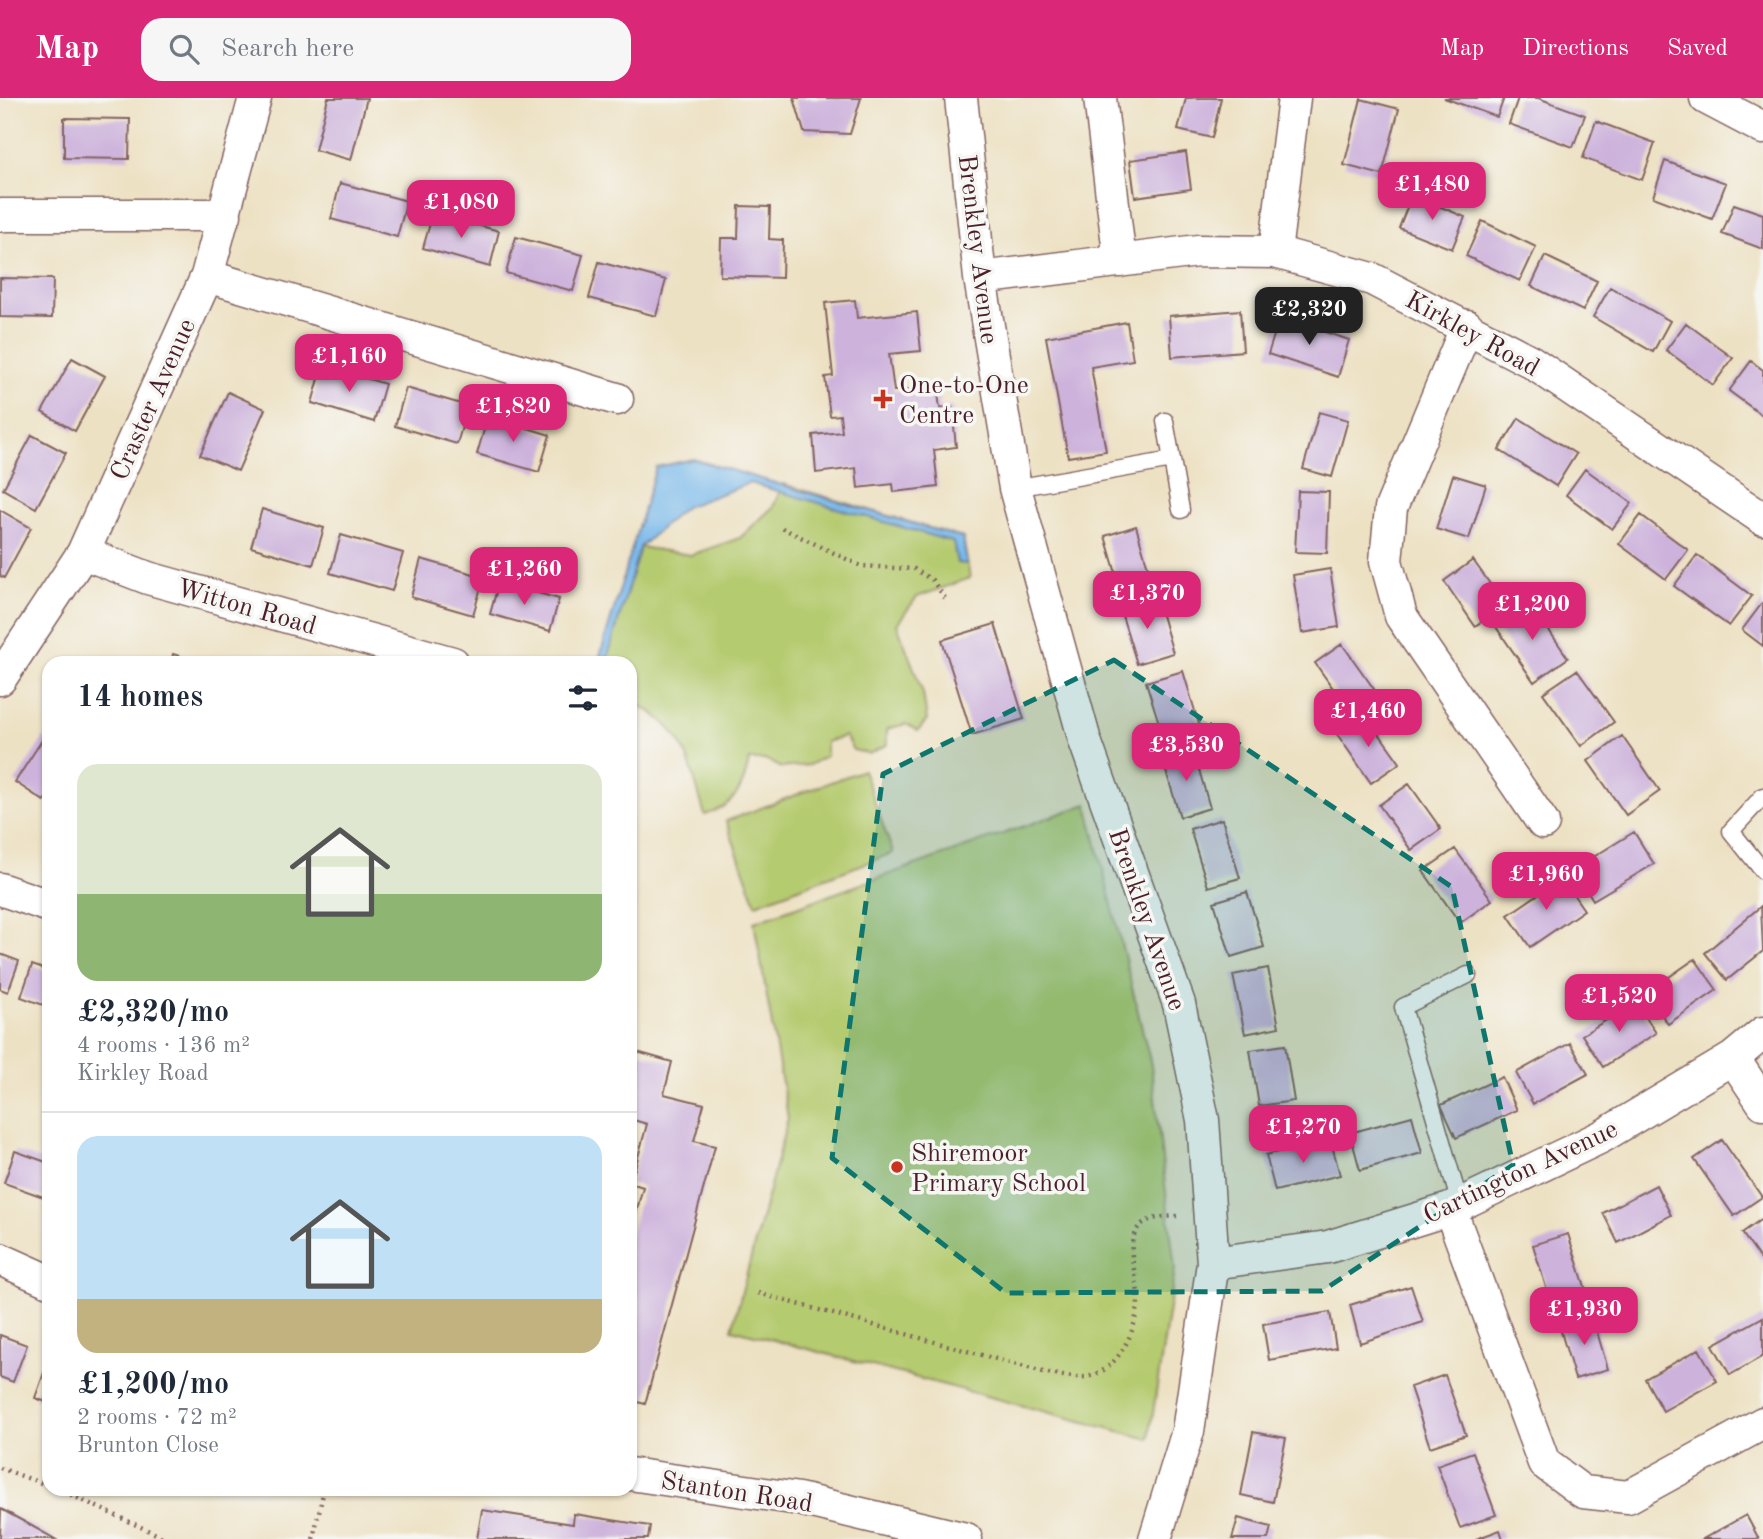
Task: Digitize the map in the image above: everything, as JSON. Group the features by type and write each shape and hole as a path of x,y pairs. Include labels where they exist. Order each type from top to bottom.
{"street":[{"name":"Craster Avenue","path":"0,679 83,553 207,276 255,98"},
{"name":"Brenkley Avenue","path":"961,98 980,278 1015,488 1085,741 1179,1004 1203,1121 1213,1263 1188,1431 1155,1539"},
{"path":"1100,98 1120,261"},
{"path":"1275,252 1294,98"},
{"path":"1706,98 1763,128"},
{"path":"0,215 225,215"},
{"name":"Kirkley Road","path":"980,278 1198,251 1275,252 1372,279 1530,361 1763,519"},
{"path":"207,276 617,400"},
{"path":"1467,326 1391,508 1386,561 1401,616 1543,823"},
{"name":"Witton Road","path":"83,553 148,579 428,656"},
{"path":"0,889 42,904"},
{"name":"Cartington Avenue","path":"1213,1263 1328,1247 1455,1207 1601,1137 1733,1058 1763,1033"},
{"path":"1733,1058 1763,1102"},
{"path":"1455,1207 1544,1463 1583,1492 1628,1497 1763,1423"},
{"path":"0,1259 42,1278"},
{"name":"Stanton Road","path":"637,1475 799,1499 966,1539"}],"lane":[{"path":"1165,421 1181,510"},
{"path":"1015,488 1172,460"},
{"path":"1763,796 1731,831 1763,871"},
{"path":"1455,1207 1403,1007 1468,975"}],"path":[{"path":"782,528 861,566 914,569 932,580 945,598"},
{"path":"758,1293 1043,1372 1089,1376 1108,1365 1123,1350 1137,1318 1138,1297 1132,1248 1135,1233 1143,1223 1156,1217 1209,1215"},
{"path":"0,1468 42,1483"},
{"path":"73,1496 167,1539"},
{"path":"313,1539 322,1496"}],"highlighted area":[{"path":"1114,660 1452,887 1513,1165 1322,1291 1006,1293 832,1158 883,774"}],"green space":[{"path":"783,484 963,538 970,578 917,597 897,624 923,693 927,720 918,731 906,724 887,729 887,745 869,754 853,750 845,736 826,742 826,756 809,765 781,768 767,760 749,760 741,788 736,795 723,807 705,815 682,747 663,722 637,704 637,656 608,656 640,547 691,555 740,538 773,507"},
{"path":"863,770 893,853 756,904 726,821"},
{"name":"Shiremoor Primary School","path":"1087,804 1151,1065 1175,1269 1149,1439 732,1329 788,1118 754,922"}],"water":[{"path":"693,459 963,538 967,564 957,563 953,542 750,483 685,507 640,547 608,656 600,656 656,467"}],"building":[{"path":"328,98 367,98 351,160 315,150"},
{"path":"794,98 861,98 850,134 804,132"},
{"path":"1186,98 1221,98 1212,138 1178,130"},
{"path":"1444,98 1504,98 1497,117"},
{"path":"1518,98 1538,98 1585,115 1573,147 1509,124"},
{"path":"1361,99 1399,109 1382,175 1344,165"},
{"path":"64,118 130,119 129,159 64,158"},
{"path":"1596,121 1655,143 1642,180 1583,158"},
{"path":"1186,152 1191,189 1135,197 1130,160"},
{"path":"1665,161 1726,183 1712,219 1653,197"},
{"path":"340,183 407,201 397,237 331,219"},
{"path":"1412,195 1465,217 1452,249 1399,228"},
{"path":"1734,204 1763,214 1763,249 1722,234"},
{"path":"739,206 770,207 769,239 783,240 782,278 720,276 721,238 738,238"},
{"path":"433,213 499,231 490,267 423,248"},
{"path":"1482,221 1536,247 1520,281 1466,256"},
{"path":"516,237 583,255 573,291 506,273"},
{"path":"1545,256 1597,281 1583,311 1531,286"},
{"path":"599,262 666,280 656,316 589,298"},
{"path":"0,278 53,279 52,318 0,317"},
{"path":"1610,287 1670,321 1653,352 1593,317"},
{"name":"One-to-One Centre","path":"855,300 857,318 917,312 921,351 889,354 894,391 937,387 940,408 952,407 956,447 934,450 938,487 894,492 893,484 858,488 856,468 816,473 813,435 842,432 840,415 830,416 825,377 833,376 825,303"},
{"path":"1240,310 1243,351 1172,357 1169,316"},
{"path":"1280,317 1349,340 1338,377 1268,354"},
{"path":"1127,322 1133,360 1091,367 1106,451 1068,457 1046,337"},
{"path":"1686,323 1733,358 1713,385 1666,350"},
{"path":"72,358 105,376 75,431 42,412"},
{"path":"1751,361 1763,370 1763,416 1729,391"},
{"path":"323,365 385,384 374,422 312,403"},
{"path":"406,388 468,406 457,444 395,426"},
{"path":"228,392 265,409 238,471 200,455"},
{"path":"1319,412 1348,420 1332,477 1303,469"},
{"path":"488,416 550,435 539,472 477,454"},
{"path":"1519,418 1576,454 1556,486 1499,450"},
{"path":"32,435 66,453 36,508 3,489"},
{"path":"1585,469 1632,503 1612,529 1566,495"},
{"path":"1453,475 1486,485 1469,539 1436,529"},
{"path":"1298,491 1329,492 1327,553 1295,552"},
{"path":"262,509 324,528 313,565 251,547"},
{"path":"0,510 31,528 4,578 0,576"},
{"path":"1641,515 1688,550 1666,579 1619,544"},
{"path":"1136,526 1151,578 1120,587 1105,536"},
{"path":"341,535 403,553 392,591 330,573"},
{"path":"1697,555 1752,596 1729,626 1674,586"},
{"path":"421,559 484,577 473,615 411,597"},
{"path":"1473,560 1505,605 1475,626 1444,581"},
{"path":"1330,569 1339,627 1302,633 1293,575"},
{"path":"499,582 559,599 550,631 490,614"},
{"path":"1157,598 1173,653 1137,664 1120,609"},
{"path":"1763,602 1763,646 1742,630"},
{"path":"1530,603 1568,658 1534,682 1496,627"},
{"path":"995,624 1024,719 972,735 942,640"},
{"path":"1342,644 1374,689 1347,708 1315,663"},
{"path":"1577,670 1614,722 1581,746 1543,693"},
{"path":"1183,671 1200,728 1164,739 1146,682"},
{"path":"1365,714 1400,763 1371,783 1337,734"},
{"path":"1622,736 1660,791 1626,815 1588,761"},
{"path":"42,740 42,800 15,782"},
{"path":"1193,749 1210,808 1180,817 1162,758"},
{"path":"1409,784 1441,829 1411,850 1379,805"},
{"path":"1222,819 1240,878 1208,887 1190,829"},
{"path":"1634,832 1654,864 1593,900 1574,869"},
{"path":"1455,849 1492,900 1460,923 1423,871"},
{"path":"1562,878 1584,910 1530,947 1508,915"},
{"path":"1247,892 1264,947 1231,957 1214,902"},
{"path":"1761,906 1763,951 1727,980 1705,953"},
{"path":"0,954 19,961 8,992 0,989"},
{"path":"1695,959 1717,990 1668,1024 1646,993"},
{"path":"32,965 42,969 42,1004 21,997"},
{"path":"1268,968 1279,1027 1245,1034 1233,975"},
{"path":"1636,1002 1656,1033 1603,1067 1582,1035"},
{"path":"1570,1043 1588,1074 1533,1104 1516,1073"},
{"path":"1285,1045 1294,1101 1259,1106 1250,1050"},
{"path":"637,1052 672,1062 664,1094 704,1104 694,1141 715,1146 645,1404 637,1402 637,1210 643,1187 637,1185 637,1161 647,1124 637,1121"},
{"path":"1502,1077 1517,1110 1456,1138 1441,1105"},
{"path":"1412,1116 1422,1153 1360,1170 1350,1133"},
{"path":"1330,1138 1340,1175 1275,1191 1266,1155"},
{"path":"1722,1140 1762,1197 1734,1216 1694,1159"},
{"path":"15,1151 42,1161 42,1197 4,1183"},
{"path":"1656,1185 1671,1215 1618,1243 1603,1213"},
{"path":"1763,1218 1763,1263 1742,1233"},
{"path":"1568,1234 1588,1296 1552,1307 1533,1245"},
{"path":"1411,1286 1423,1322 1360,1343 1350,1305"},
{"path":"1330,1312 1336,1348 1269,1360 1263,1324"},
{"path":"1592,1315 1608,1369 1575,1379 1559,1325"},
{"path":"1763,1317 1763,1356 1730,1375 1713,1345"},
{"path":"0,1335 27,1345 13,1382 0,1377"},
{"path":"1699,1349 1717,1381 1663,1411 1645,1379"},
{"path":"1445,1375 1466,1435 1430,1447 1410,1387"},
{"path":"42,1378 42,1400 35,1398"},
{"path":"1253,1432 1286,1438 1273,1502 1241,1495"},
{"path":"1473,1452 1496,1515 1460,1528 1437,1465"},
{"path":"1,1509 30,1525 55,1539 0,1539"},
{"path":"482,1510 573,1524 574,1514 650,1526 648,1539 477,1539"},
{"path":"1746,1515 1759,1539 1703,1539"},
{"path":"1238,1518 1271,1527 1268,1539 1232,1539"},
{"path":"1500,1530 1503,1539 1476,1539"}],"place":[{"name":"One-to-One Centre","path":"883,399"},
{"name":"Shiremoor Primary School","path":"897,1167"}]}
